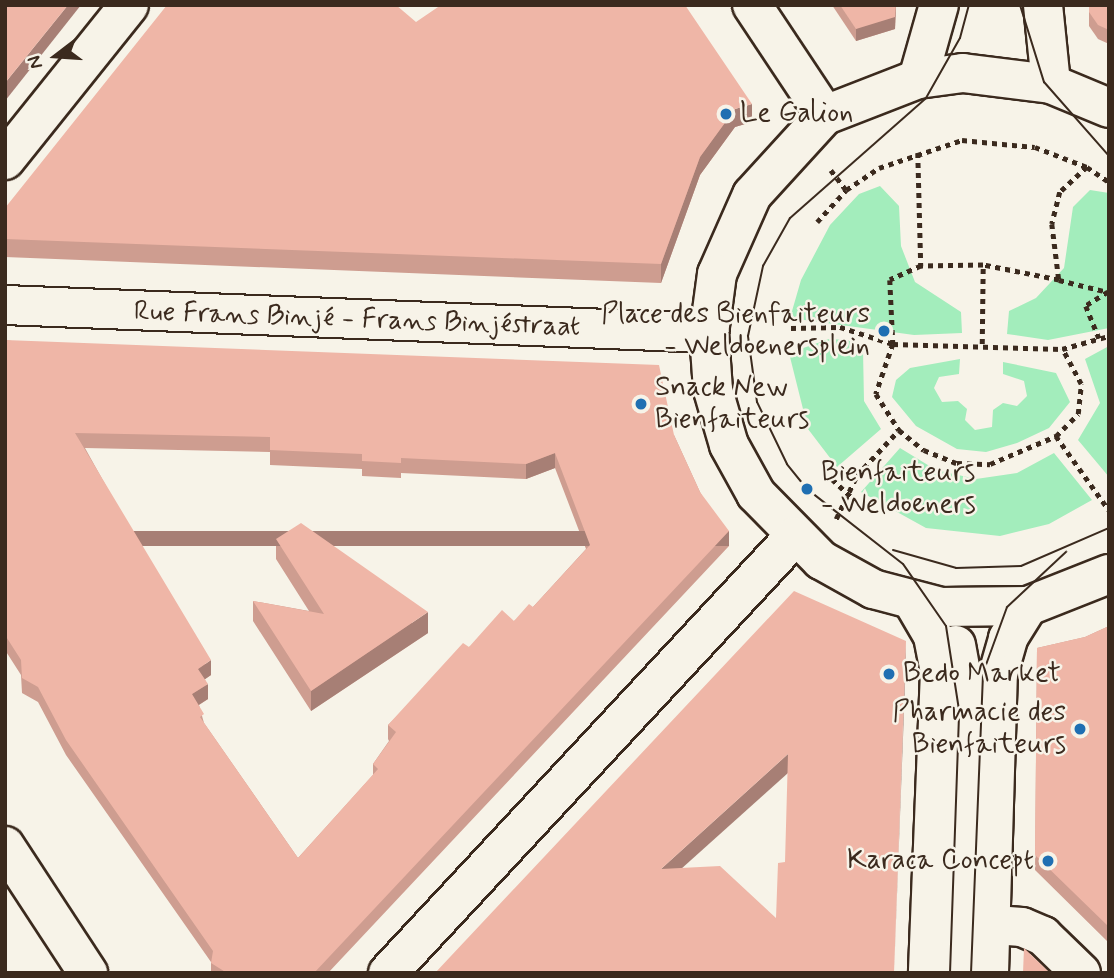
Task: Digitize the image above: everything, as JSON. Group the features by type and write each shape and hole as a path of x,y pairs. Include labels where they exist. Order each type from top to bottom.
{"street":[{"path":"5,160 129,5"},
{"path":"752,5 825,115"},
{"path":"918,79 939,5"},
{"path":"1043,5 1051,84"},
{"path":"1109,108 1051,84 974,74 918,79 825,115 751,195 717,274 709,333 713,390 729,445 756,494 811,533 873,589 926,604 1017,606 1109,574"},
{"name":"Rue Frans Binjé - Frans Binjéstraat","path":"5,306 709,333"},
{"path":"388,973 811,533"},
{"path":"926,604 956,644 968,711 960,973"},
{"path":"926,604 940,671 961,923 989,973"},
{"path":"968,711 989,638 1017,606"},
{"path":"928,973 961,923 998,674 1017,606"},
{"path":"5,846 88,973"},
{"path":"961,923 1042,936 1081,973"}],"path":[{"path":"817,222 846,190 918,153 962,140 1035,147 1087,167 1109,182"},
{"path":"918,153 921,266"},
{"path":"1059,280 1053,216 1060,192 1087,167"},
{"path":"982,344 983,265"},
{"path":"1062,349 1081,384 1082,403 1056,436 990,464 957,463 924,450 899,430 876,394 892,344 890,280 921,266 983,265 1109,291"},
{"path":"1098,339 1086,306 1109,291"},
{"path":"791,328 840,327 892,344 982,344 1062,349 1109,336"},
{"path":"811,533 851,497 857,475 899,430"},
{"path":"1056,436 1107,503 1109,510"},
{"path":"832,479 851,497"}],"green space":[{"path":"880,186 899,206 901,246 915,282 961,312 962,333 914,335 790,318 801,280 830,225 859,194"},
{"path":"1090,190 1109,193 1109,328 1048,340 1007,334 1009,311 1036,298 1064,268 1073,207"},
{"path":"829,339 848,340 863,350 864,401 881,429 837,467 808,429 789,353"},
{"path":"1109,346 1109,477 1078,440 1100,403 1085,359"},
{"path":"960,359 959,374 939,377 934,388 942,402 958,401 967,409 965,420 975,430 992,427 993,410 1003,403 1017,406 1027,396 1024,381 1003,374 1003,362 1056,373 1070,402 1049,428 1017,443 986,452 957,449 916,426 892,397 896,380 910,368"},
{"path":"900,448 936,470 976,479 1017,473 1054,453 1092,500 1049,524 1000,536 926,528 861,492"}],"building":[{"path":"5,5 68,5 5,83"},
{"path":"167,5 396,5 416,22 441,5 685,5 752,104 735,109 700,157 661,264 5,239 5,208"},
{"path":"840,5 896,5 895,17 856,29"},
{"path":"1089,5 1109,5 1109,30 1098,25 1089,12"},
{"path":"5,340 659,365 674,435 700,492 729,531 314,973 227,973 211,963 213,951 66,740 38,687 22,678 21,660 5,635","holes":["75,433 270,437 270,450 362,454 362,461 401,463 401,458 526,464 555,453 590,545 533,607 529,604 514,621 502,610 469,647 463,643 388,725 396,732 373,764 378,769 298,858 200,717 204,714 192,694 208,684 198,669 211,660"]},
{"path":"301,523 428,612 311,691 253,601 324,614 276,539"},
{"path":"794,591 906,641 894,973 435,973","holes":["788,754 785,862 778,863 776,918 720,866 661,869"]},
{"path":"1109,626 1109,927 1035,855 1037,648 1085,637"},
{"path":"1024,948 1050,973 1023,973"}],"tram line":[{"path":"950,973 959,710 946,626 903,564 807,489 787,464 757,402 748,336 763,266 790,218 926,98 960,38 969,5"},
{"path":"1020,5 1044,82 1109,156"},
{"path":"893,550 956,568 1021,566 1109,528"},
{"path":"971,973 983,673 1007,607 1066,552"}],"place":[{"name":"Le Galion","path":"726,114"},
{"name":"Place des Bienfaiteurs - Weldoenersplein","path":"884,331"},
{"name":"Snack New Bienfaiteurs","path":"641,404"},
{"name":"Bienfaiteurs - Weldoeners","path":"807,489"},
{"name":"Bedo Market","path":"889,674"},
{"name":"Pharmacie des Bienfaiteurs","path":"1080,729"},
{"name":"Karaca Concept","path":"1048,861"}]}
